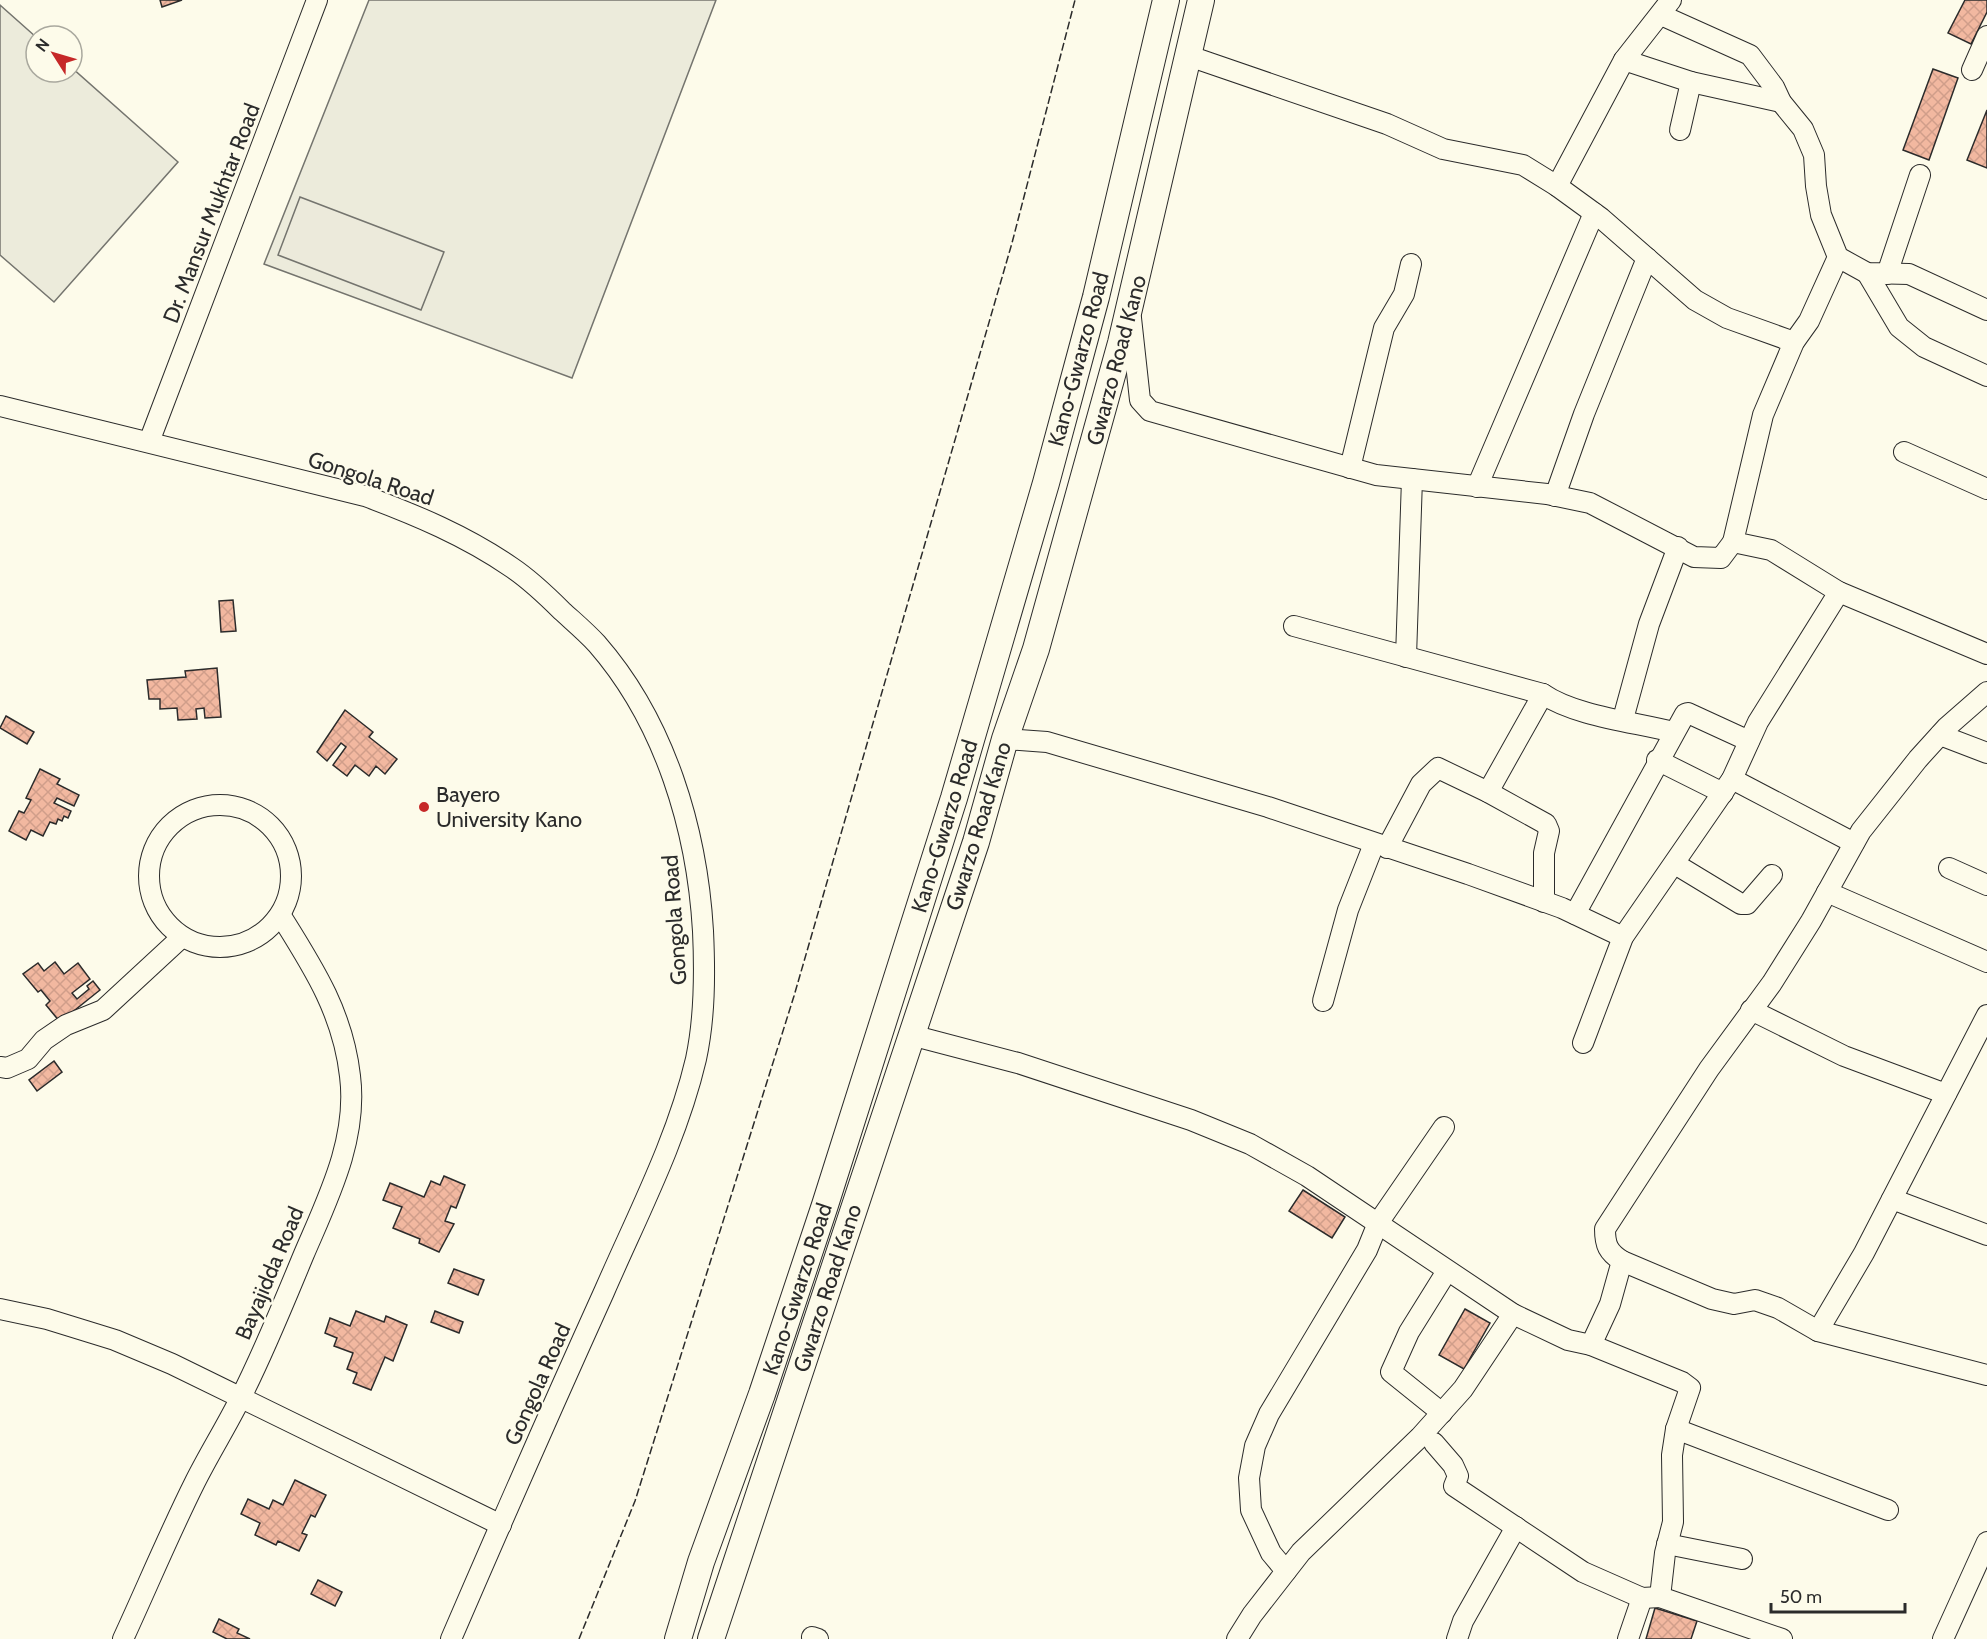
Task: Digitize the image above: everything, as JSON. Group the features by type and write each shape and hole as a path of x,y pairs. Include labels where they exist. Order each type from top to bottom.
{"main road":[{"name":"Kano-Gwarzo Road","path":"678,1639 701,1562 762,1394 825,1205 957,787 1042,495 1096,297 1166,0"},
{"name":"Gwarzo Road Kano","path":"711,1639 976,842 1005,739 1042,626 1130,309 1201,0"}],"street":[{"name":"Dr. Mansur Mukhtar Road","path":"149,442 317,0"},
{"path":"1557,186 1624,60 1666,8 1750,55 1774,87 1781,102 1803,129 1814,155 1821,215 1839,257 1867,273 1909,274 1987,310"},
{"path":"1972,70 1987,36"},
{"path":"1189,56 1387,124 1443,149 1523,165 1594,213 1647,258 1665,277 1695,300 1727,318 1794,342"},
{"path":"1624,60 1691,82 1781,102"},
{"path":"1680,130 1691,82"},
{"path":"1887,274 1920,174"},
{"path":"1477,487 1594,213"},
{"path":"1130,309 1140,400 1150,411 1376,475 1555,496 1590,503 1694,557 1711,559 1721,558 1733,542 1763,415 1794,342 1809,321 1839,257"},
{"path":"1555,496 1584,414 1647,258"},
{"path":"1350,468 1384,328 1404,294 1411,264"},
{"path":"1867,273 1899,327 1924,347 1987,376"},
{"name":"Gongola Road","path":"0,406 365,496 418,515 513,568 597,644 627,685 658,741 683,808 696,857 704,954 703,1013 696,1059 683,1104 661,1162 450,1639"},
{"path":"1904,452 1987,489"},
{"path":"1406,657 1413,479"},
{"path":"1733,542 1771,550 1839,592 1987,654"},
{"path":"1623,719 1649,624 1678,547"},
{"path":"1583,1043 1623,937 1727,786 1749,741 1839,592"},
{"path":"1294,626 1543,694 1557,704 1673,732"},
{"path":"1987,692 1940,735 1894,787 1854,843 1805,930 1640,1171 1605,1229 1605,1242 1610,1253 1622,1261 1712,1299 1734,1304 1755,1300 1771,1305 1818,1331 1987,1375"},
{"path":"1488,792 1543,694"},
{"path":"1575,914 1657,760 1685,714 1688,713 1749,741"},
{"path":"1940,735 1987,753"},
{"path":"1005,739 1047,742 1268,807 1544,902 1623,937"},
{"path":"1657,760 1727,786 1854,843"},
{"path":"1323,1000 1345,920 1380,846 1421,784 1438,768 1546,824 1549,831 1544,853 1544,902"},
{"path":"227,805 250,812 270,825 284,844 291,867 289,891 281,916 266,931 246,942 225,948 202,946 182,937 164,921 152,900 148,877 151,861 164,832 182,816 204,807 227,805"},
{"path":"1675,864 1741,904 1747,904 1772,875"},
{"path":"1950,868 1987,885"},
{"path":"1827,892 1987,962"},
{"name":"Bayajidda Road","path":"123,1639 195,1483 240,1398 334,1181 347,1142 351,1112 351,1076 334,1014 322,982 281,916"},
{"path":"0,1067 7,1068 28,1059 44,1040 66,1025 103,1010 182,937"},
{"path":"1751,1010 1844,1056 1946,1094"},
{"path":"1818,1331 1892,1199 1987,1016"},
{"path":"911,1035 1018,1063 1223,1133 1307,1176 1513,1314 1568,1340 1592,1345 1665,1373 1690,1388 1676,1429 1672,1455 1673,1522 1651,1598 1628,1639"},
{"path":"1286,1571 1271,1553 1251,1510 1249,1478 1255,1446 1269,1414 1367,1250 1378,1223 1444,1128"},
{"path":"1892,1199 1987,1235"},
{"path":"1592,1345 1610,1304 1622,1261"},
{"path":"1442,1413 1390,1372 1409,1332 1447,1271"},
{"path":"0,1310 47,1319 115,1340 501,1525"},
{"path":"1238,1639 1286,1571 1331,1520 1395,1462 1463,1389 1513,1314"},
{"path":"1676,1429 1888,1510"},
{"path":"1434,1443 1458,1476 1454,1486 1583,1572 1651,1598 1782,1639"},
{"path":"1457,1639 1463,1621 1516,1527"},
{"path":"1944,1639 1987,1542"},
{"path":"1667,1544 1742,1559"}],"shaded area":[{"path":"369,0 716,0 572,378 264,264"},
{"path":"0,5 24,26 24,84 84,84 84,79 178,162 54,302 0,255"},
{"path":"300,197 444,252 421,310 278,255"}],"building":[{"path":"160,0 182,0 162,7"},
{"path":"1965,0 1987,0 1987,12 1971,44 1948,33"},
{"path":"1933,69 1958,78 1929,160 1903,150"},
{"path":"1987,110 1987,168 1967,160"},
{"path":"233,600 236,631 221,632 219,601"},
{"path":"217,668 221,717 205,718 204,708 196,709 197,719 178,720 177,708 160,709 160,699 149,699 147,680 186,677 185,671"},
{"path":"345,710 373,732 369,737 397,759 385,774 376,766 369,776 355,765 347,776 333,765 346,747 341,743 327,761 317,752"},
{"path":"6,716 34,732 27,744 0,728"},
{"path":"40,769 60,779 57,784 79,795 74,806 57,798 54,803 71,811 68,818 64,816 62,821 58,819 56,824 50,822 43,836 31,830 26,840 9,831 19,811 24,813 31,800 26,798"},
{"path":"55,962 64,974 78,963 90,979 72,993 77,999 89,989 87,986 93,981 100,990 60,1022 46,1005 50,1001 41,990 38,992 23,974 38,963 44,971"},
{"path":"54,1061 62,1072 37,1091 29,1080"},
{"path":"444,1176 465,1185 456,1208 451,1206 445,1221 454,1224 439,1252 419,1243 420,1239 393,1228 402,1207 383,1200 390,1183 424,1197 431,1181 440,1185"},
{"path":"1303,1190 1345,1217 1332,1238 1289,1211"},
{"path":"454,1269 484,1280 478,1295 448,1283"},
{"path":"1465,1309 1490,1323 1464,1369 1439,1355"},
{"path":"356,1311 384,1322 386,1316 407,1325 393,1361 385,1357 371,1390 353,1383 357,1373 347,1369 353,1353 334,1346 337,1338 325,1333 330,1318 350,1326"},
{"path":"435,1311 463,1322 459,1333 431,1322"},
{"path":"295,1480 326,1495 315,1517 311,1515 302,1533 307,1535 299,1551 278,1541 276,1545 255,1535 260,1523 241,1514 248,1499 269,1509 273,1500 283,1505"},
{"path":"318,1580 342,1592 335,1606 311,1594"},
{"path":"1655,1608 1697,1621 1691,1639 1646,1639"},
{"path":"219,1619 239,1629 237,1633 250,1639 227,1639 213,1632"}],"fence":[{"path":"579,1639 635,1501 794,996 1012,243 1075,0"}],"place":[{"name":"Bayero University Kano","path":"424,807"}]}
